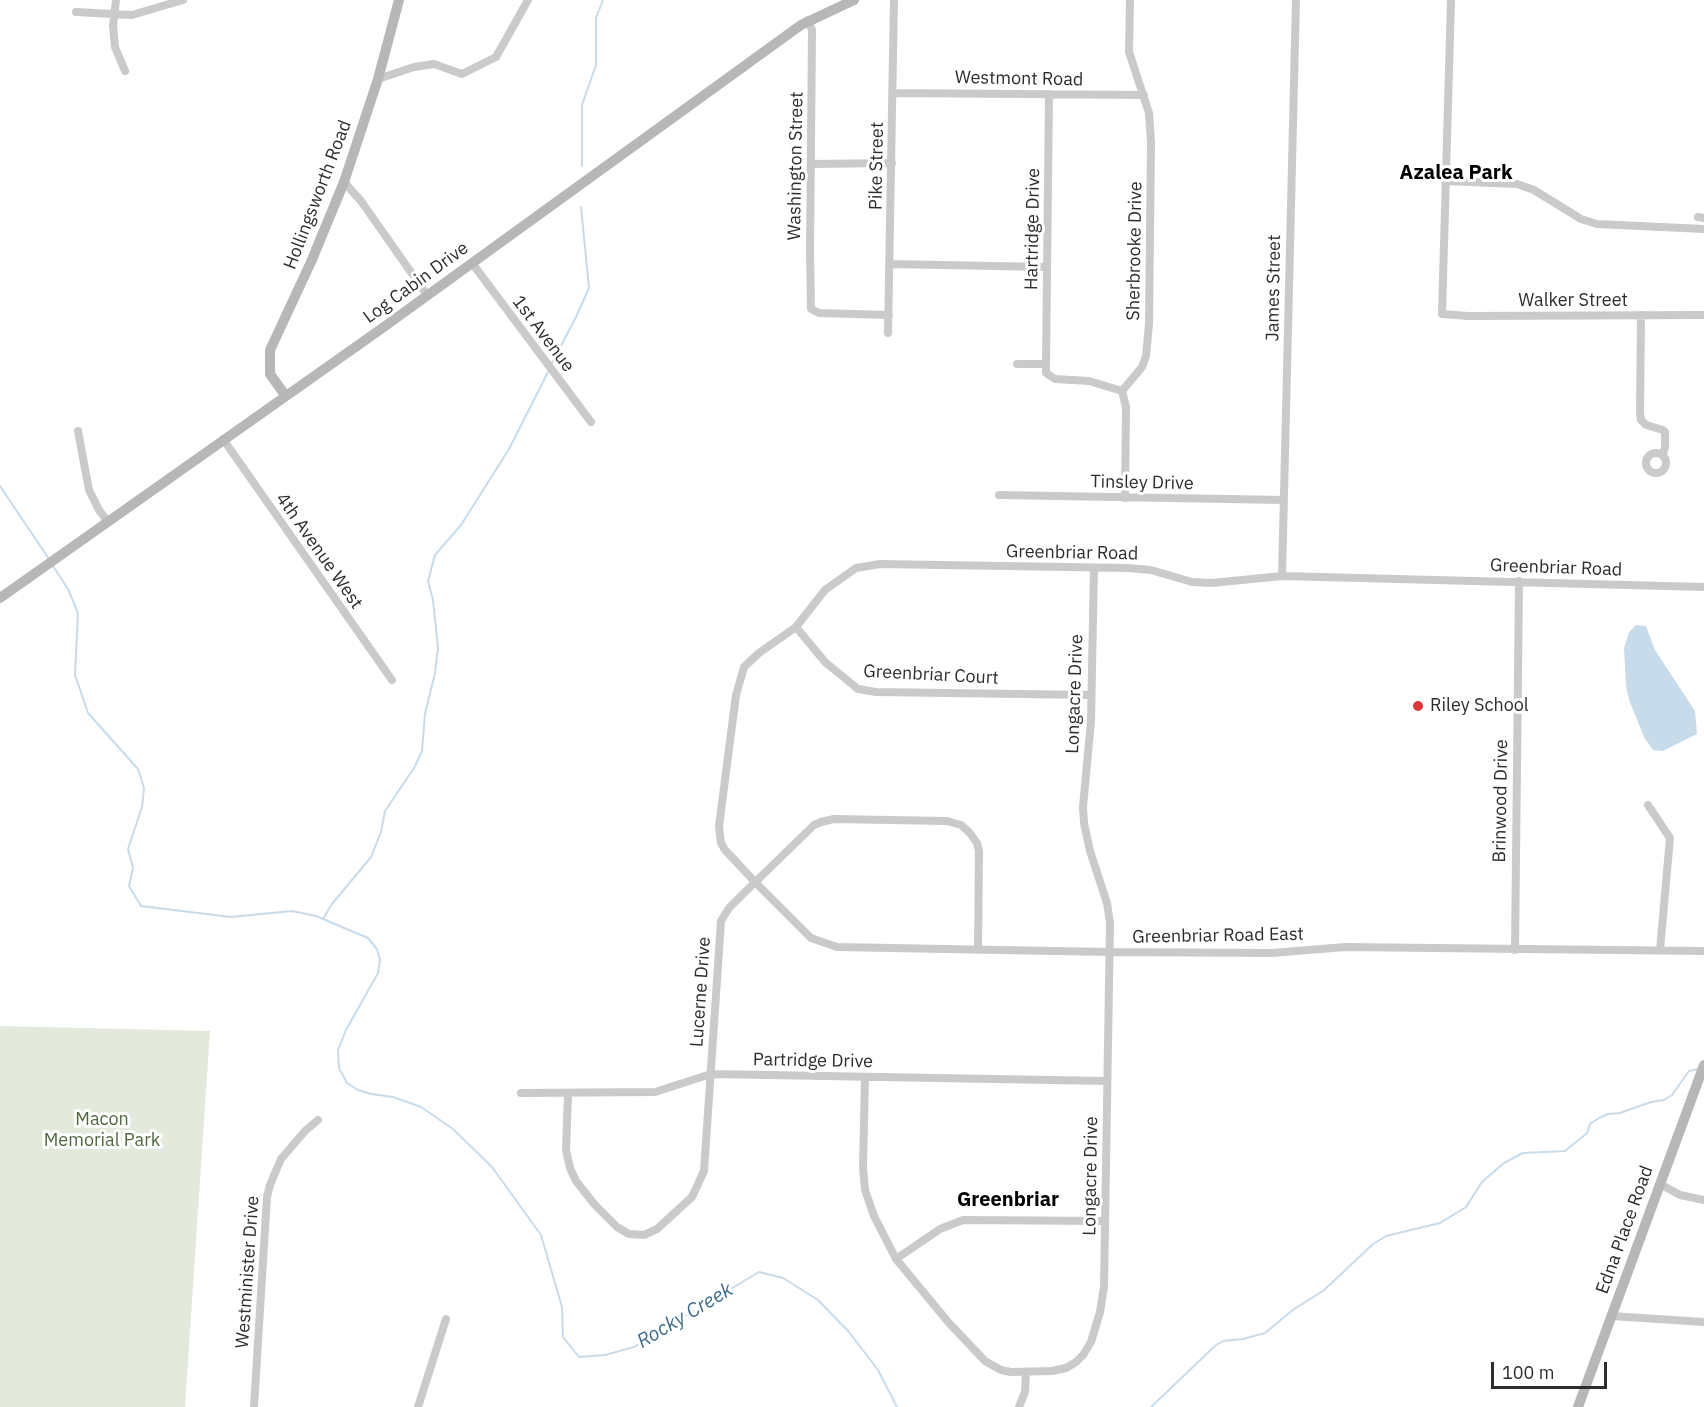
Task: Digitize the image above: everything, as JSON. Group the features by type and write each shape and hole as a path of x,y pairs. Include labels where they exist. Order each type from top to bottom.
{"street":[{"path":"116,0 115,47 125,71"},
{"path":"76,12 114,15 142,13 183,0"},
{"name":"Hollingsworth Road","path":"285,395 270,374 270,350 344,182 378,79 399,0"},
{"path":"378,79 414,67 434,64 462,74 496,57 528,0"},
{"name":"Log Cabin Drive","path":"0,598 428,295 808,20 854,0"},
{"name":"Pike Street","path":"888,333 894,0"},
{"name":"Sherbrooke Drive","path":"1122,391 1142,367 1149,341 1151,142 1149,112 1129,52 1130,0"},
{"name":"James Street","path":"1282,576 1296,0"},
{"path":"1451,0 1445,181 1517,184 1534,190 1581,219 1597,224 1701,228"},
{"name":"Washington Street","path":"808,20 812,30 810,306 814,312 889,315"},
{"name":"Westmont Road","path":"893,93 1144,95"},
{"name":"Hartridge Drive","path":"1046,364 1049,94"},
{"path":"812,164 892,163"},
{"name":"Walker Street","path":"1445,181 1442,314 1468,316 1704,315"},
{"path":"344,182 356,195 428,295"},
{"name":"1st Avenue","path":"472,263 591,423"},
{"path":"890,264 1047,267"},
{"path":"1641,315 1641,420 1646,425 1665,432 1663,454"},
{"path":"1017,364 1046,364 1046,373 1055,379 1089,381 1122,391 1126,407 1125,498"},
{"path":"78,431 88,490 108,522"},
{"name":"4th Avenue West","path":"223,439 392,680"},
{"name":"Tinsley Drive","path":"999,495 1284,500"},
{"name":"Greenbriar Road","path":"756,883 725,850 719,836 736,695 744,668 759,653 796,627 825,590 856,568 880,564 1128,568 1151,570 1192,582 1212,583 1282,576 1704,587"},
{"name":"Longacre Drive","path":"865,1077 863,1168 865,1190 874,1216 896,1259 949,1323 985,1361 1001,1370 1026,1372 1052,1371 1066,1368 1076,1362 1089,1347 1100,1312 1104,1287 1110,911 1090,851 1083,807 1090,743 1094,568"},
{"name":"Brinwood Drive","path":"1515,950 1519,581"},
{"name":"Greenbriar Court","path":"796,627 825,663 858,689 876,692 1091,695"},
{"path":"1648,805 1670,838 1660,950"},
{"name":"Lucerne Drive","path":"568,1094 566,1150 576,1181 617,1227 629,1234 644,1235 657,1229 693,1197 704,1171 721,921 729,908 814,825 821,822 834,819 954,822 969,832 979,851 978,950"},
{"name":"Greenbriar Road East","path":"756,883 811,938 823,943 846,947 1272,953 1345,947 1704,951"},
{"name":"Edna Place Road","path":"1578,1407 1704,1065"},
{"name":"Partridge Drive","path":"521,1094 655,1092 711,1074 1107,1081"},
{"name":"Westminister Drive","path":"254,1407 267,1197 281,1159 305,1131 318,1120"},
{"path":"1660,1184 1680,1195 1704,1200"},
{"path":"896,1259 940,1229 963,1220 1105,1221"},
{"path":"1611,1316 1704,1322"},
{"path":"418,1407 446,1319"},
{"path":"1019,1407 1025,1392 1026,1372"}],"green space":[{"name":"Macon Memorial Park","path":"0,1026 210,1031 185,1407 0,1407"}],"water":[{"path":"1636,625 1646,626 1655,650 1695,711 1697,734 1663,751 1653,750 1644,737 1629,700 1626,686 1624,648 1629,632"}],"waterway":[{"path":"582,166 582,105 596,65 596,18 603,0"},
{"path":"551,365 589,288 581,207"},
{"path":"323,919 332,904 371,857 381,832 385,811 414,768 422,751 425,714 435,673 438,648 433,600 428,581 435,555 461,525 509,449 549,370"},
{"name":"Rocky Creek","path":"0,486 49,559"},
{"name":"Rocky Creek","path":"53,566 68,589 78,613 75,675 88,713 138,769 144,788 142,807 128,849 133,868 129,886 141,906 231,917 292,911 316,916 368,938 377,949 380,960 378,973 346,1030 338,1050 339,1068 347,1083 358,1090 393,1097 421,1107 453,1129 492,1167 541,1235 562,1307 563,1337 579,1357 605,1355 634,1347 759,1272 783,1278 818,1300 849,1332 878,1370 897,1407"},
{"path":"1151,1407 1216,1345 1223,1341 1265,1333 1294,1309 1323,1291 1373,1244 1386,1236 1440,1223 1466,1207 1482,1182 1504,1163 1523,1153 1565,1151 1587,1133 1590,1124 1599,1118 1664,1100 1672,1095 1689,1071 1698,1069"}],"place":[{"name":"Riley School","path":"1418,706"}],"district":[{"name":"Azalea Park","path":"1456,173"},
{"name":"Greenbriar","path":"1008,1200"}]}
